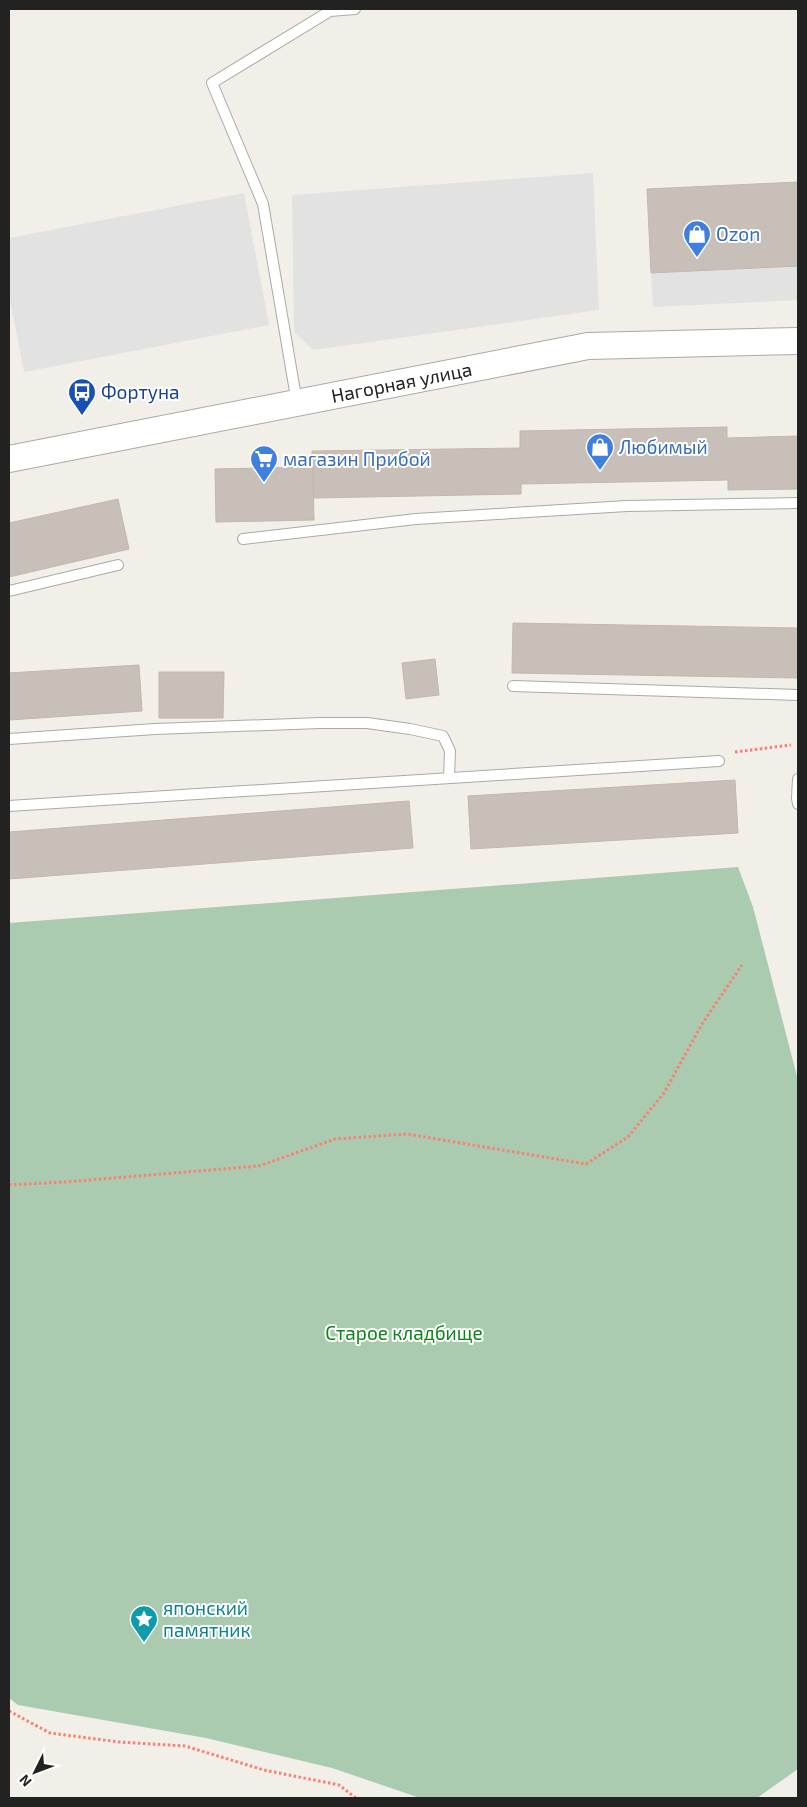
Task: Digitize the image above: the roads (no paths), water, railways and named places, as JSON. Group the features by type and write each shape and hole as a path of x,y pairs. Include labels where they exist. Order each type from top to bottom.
{"street":[{"name":"Нагорная улица","path":"9,460 588,346 798,341"}],"lane":[{"path":"297,403 263,204 212,83 330,11 355,9"},
{"path":"243,539 416,519 627,506 798,503"},
{"path":"9,591 118,566"},
{"path":"514,686 798,695"},
{"path":"9,739 155,729 367,723 443,736 450,751 449,778"},
{"path":"9,806 719,761"},
{"path":"798,779 798,804"}],"place":[{"name":"Ozon","path":"697,258"},
{"name":"Фортуна","path":"82,416"},
{"name":"Любимый","path":"600,471"},
{"name":"магазин Прибой","path":"264,483"},
{"name":"японский памятник","path":"144,1643"}],"park label":[{"name":"Старое кладбище","path":"404,1333"}]}
